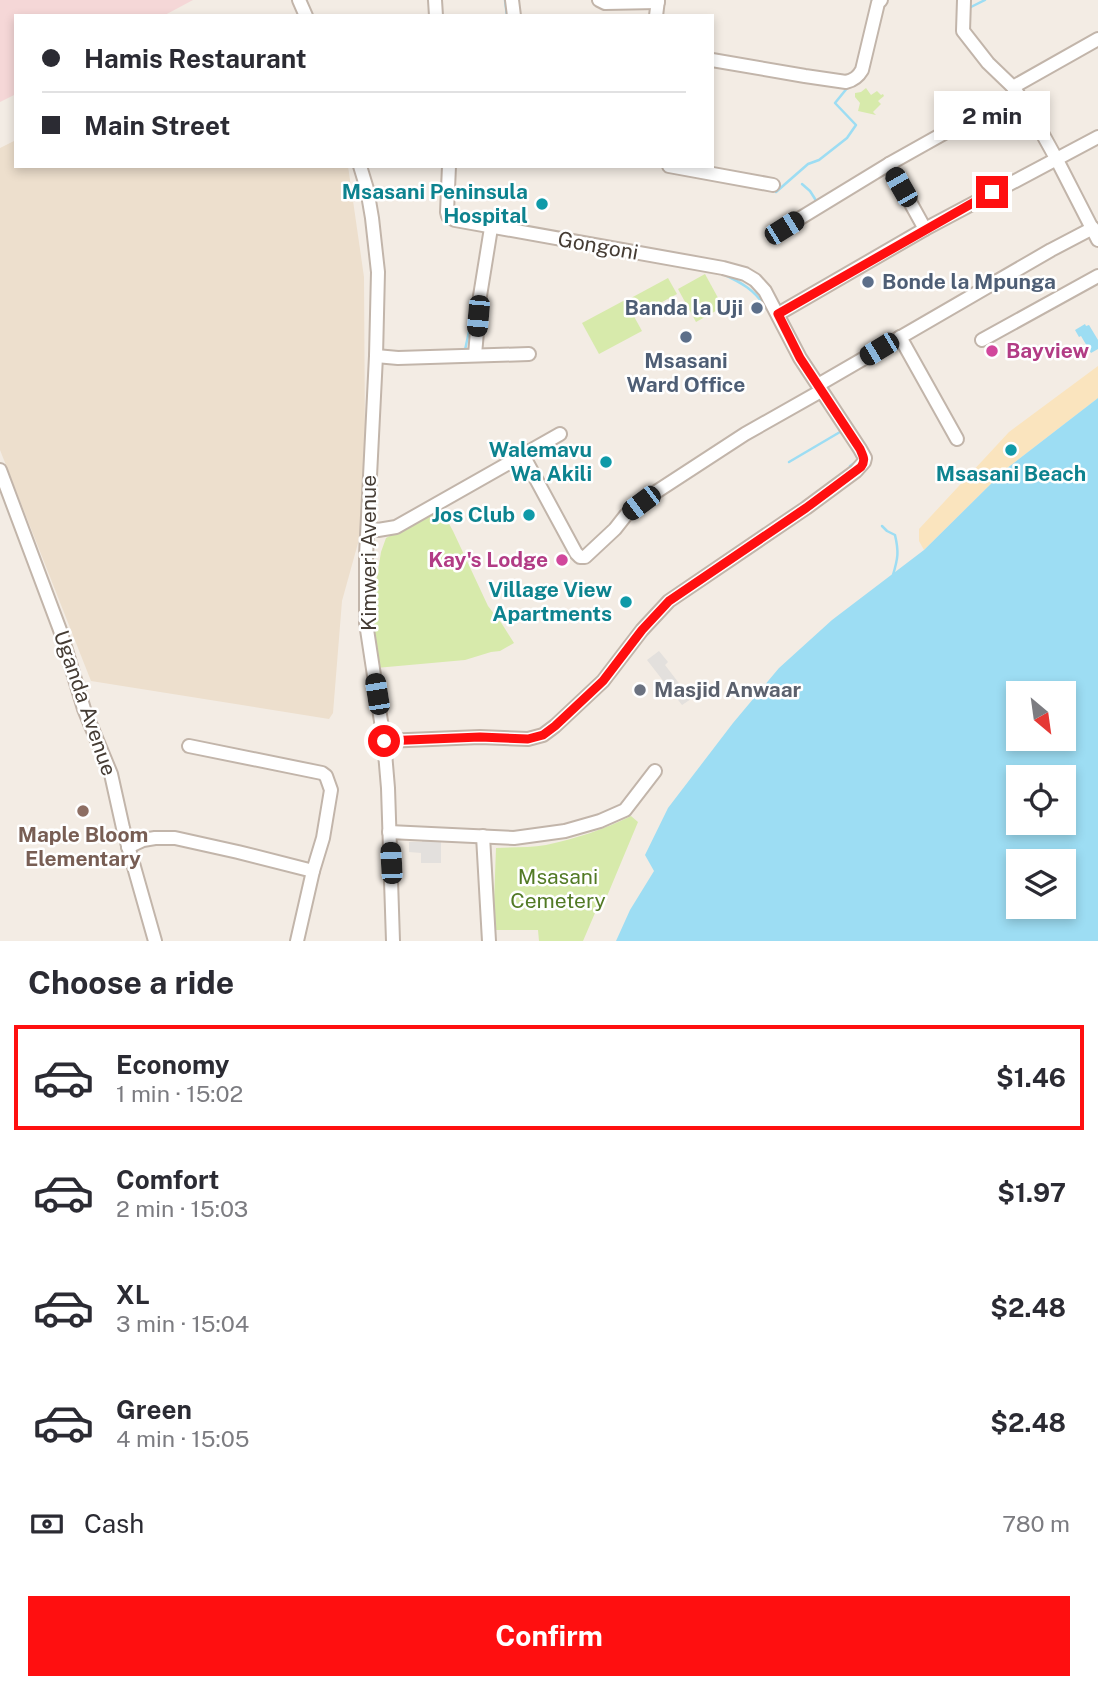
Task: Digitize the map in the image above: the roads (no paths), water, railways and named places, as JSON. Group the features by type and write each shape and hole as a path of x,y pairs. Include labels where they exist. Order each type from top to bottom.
{"street":[{"path":"599,0 605,3 658,1"},
{"path":"714,60 851,81 863,71 878,3 881,0"},
{"path":"523,455 576,553 585,557 626,515 656,492 745,434 900,337 1051,250 1095,234 1031,113 1013,87 988,63 963,31 967,1"},
{"path":"1013,87 1098,39"},
{"path":"784,228 888,164 971,118"},
{"path":"778,314 925,229 1098,137"},
{"path":"888,164 925,229"},
{"name":"Kimweri Avenue","path":"361,168 372,218 377,259 378,303 366,556 366,623 384,741 388,788 393,941"},
{"name":"Gongoni","path":"384,741 480,737 528,739 543,735 603,681 642,630 669,601 806,508 864,462 860,449 800,358 765,291 755,280 745,274 723,268 455,220 449,216 449,168"},
{"path":"680,168 773,185"},
{"path":"475,355 480,296 491,228"},
{"path":"982,340 1098,276"},
{"path":"900,337 957,439"},
{"path":"376,356 398,358 529,354"},
{"path":"368,528 378,530 396,527 560,434"},
{"name":"Uganda Avenue","path":"0,470 60,630 84,709 111,774 128,847 155,941"},
{"path":"189,746 326,776 331,790 323,838 297,941"},
{"path":"389,832 514,838 565,831 600,821 625,810 655,771"},
{"path":"483,836 489,941"},
{"path":"128,847 144,840 175,838 313,871"}],"water":[{"path":"1085,324 1089,325 1098,340 1098,349 1091,353 1075,330"},
{"path":"1098,398 1098,941 616,941 630,910 654,871 645,855 668,808 733,723 779,668 832,620 924,550 1006,469"}],"waterway":[{"path":"505,0 507,14"},
{"path":"969,8 985,0"},
{"path":"776,192 808,164 819,160 847,138 856,125 835,103 848,87"},
{"path":"802,184 817,202"},
{"path":"721,273 747,287 767,309"},
{"path":"772,318 777,327"},
{"path":"465,350 471,322"},
{"path":"789,462 842,429"},
{"path":"850,466 856,462"},
{"path":"882,526 895,535 897,555 893,575"}],"place":[{"name":"Msasani Peninsula Hospital","path":"542,204"},
{"name":"Bonde la Mpunga","path":"868,282"},
{"name":"Banda la Uji","path":"757,308"},
{"name":"Msasani Ward Office","path":"686,337"},
{"name":"Bayview","path":"992,351"},
{"name":"Msasani Beach","path":"1011,450"},
{"name":"Walemavu Wa Akili","path":"606,462"},
{"name":"Jos Club","path":"529,515"},
{"name":"Kay's Lodge","path":"562,560"},
{"name":"Village View Apartments","path":"626,602"},
{"name":"Masjid Anwaar","path":"640,690"},
{"name":"Maple Bloom Elementary","path":"83,811"}],"park label":[{"name":"Msasani Cemetery","path":"558,889"}]}
